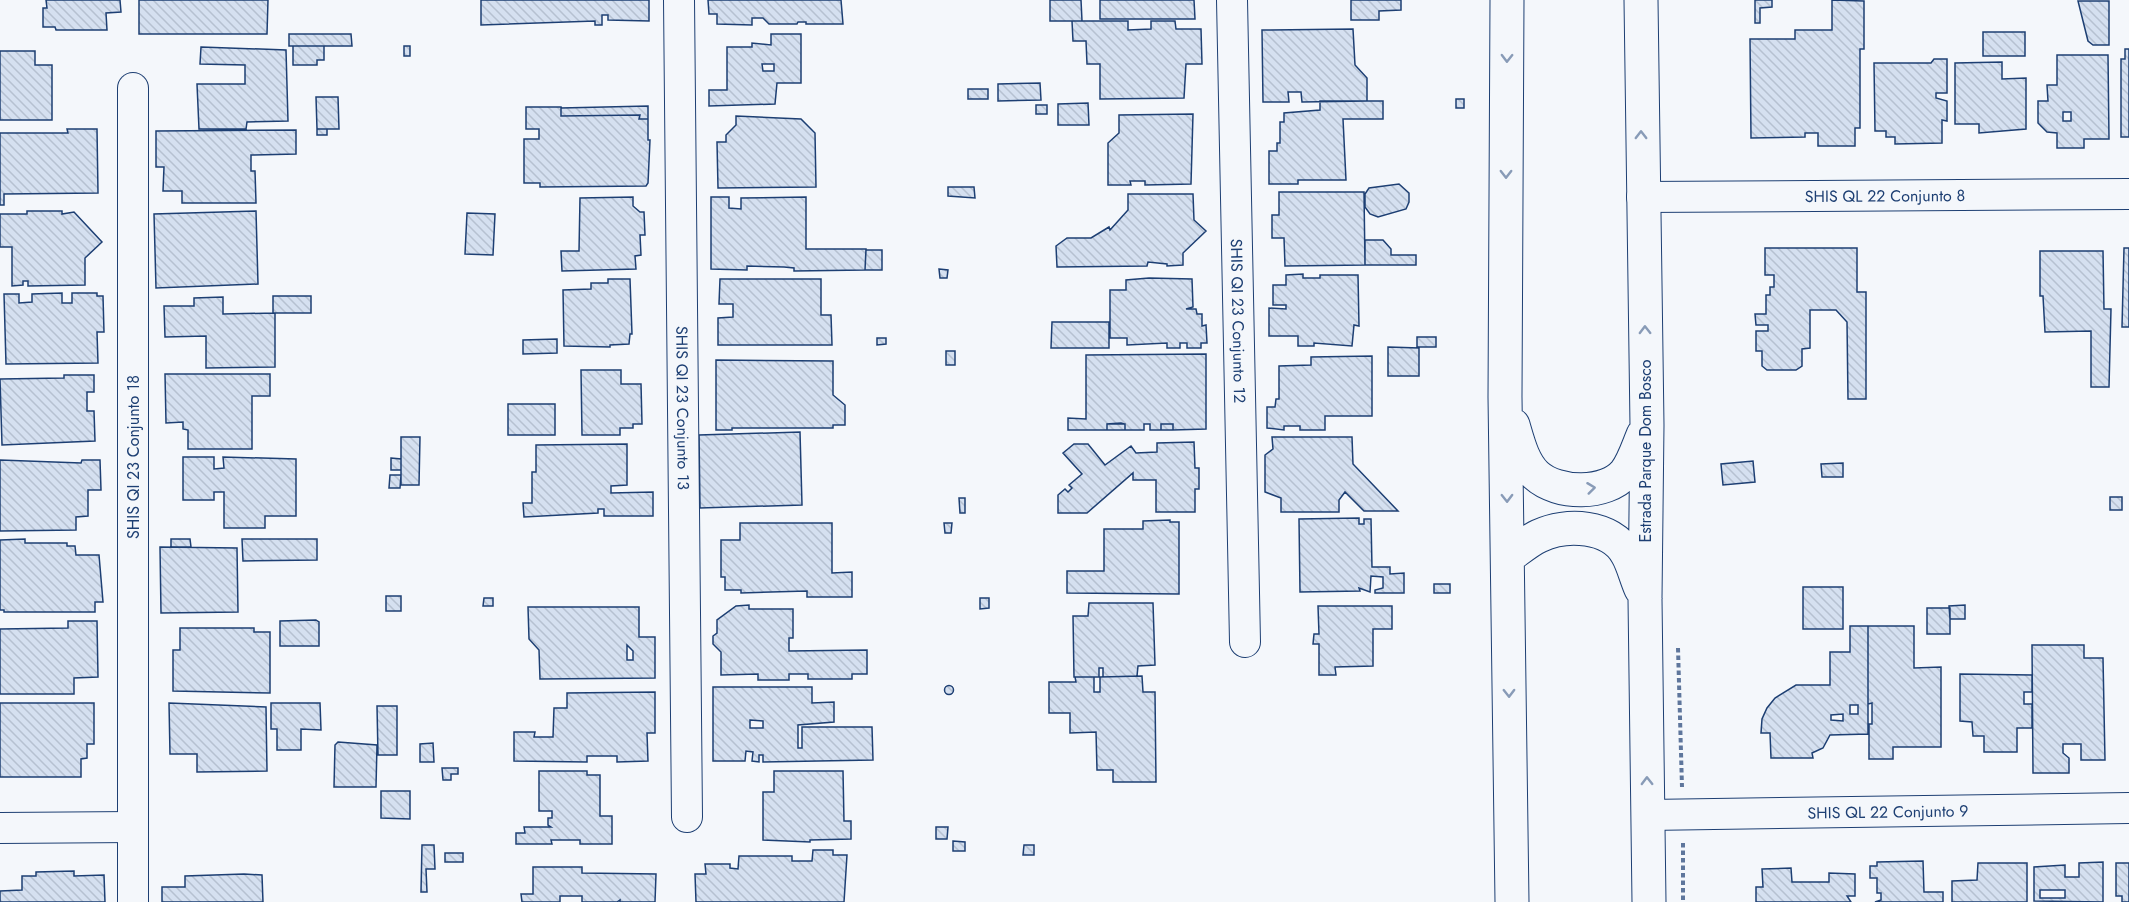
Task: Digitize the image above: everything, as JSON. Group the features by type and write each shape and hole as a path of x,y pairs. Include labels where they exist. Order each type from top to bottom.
{"main road":[{"path":"1507,0 1505,397 1512,902"},
{"name":"Estrada Parque Dom Bosco","path":"1641,0 1647,425 1645,599 1649,902"},
{"path":"1505,397 1524,459 1537,476 1556,485 1582,490 1611,486 1626,472 1647,425"},
{"path":"1508,556 1538,536 1558,529 1584,528 1611,537 1627,552 1645,599"}],"street":[{"name":"SHIS QI 23 Conjunto 13","path":"679,0 687,817"},
{"name":"SHIS QI 23 Conjunto 12","path":"1232,0 1245,642"},
{"name":"SHIS QI 23 Conjunto 18","path":"133,88 134,902"},
{"name":"SHIS QL 22 Conjunto 8","path":"1642,197 2129,194"},
{"name":"SHIS QL 22 Conjunto 9","path":"1648,815 2129,808"},
{"path":"0,828 133,827"}],"building":[{"path":"46,0 120,0 121,12 106,13 107,30 56,30 55,27 43,27 43,8 47,8"},
{"path":"139,0 268,0 267,34 139,34"},
{"path":"481,0 649,0 649,21 608,20 608,15 602,15 602,25 595,25 595,21 481,25"},
{"path":"708,0 841,0 843,24 798,22 797,24 769,24 763,18 752,18 752,25 717,24 717,14 709,14"},
{"path":"1050,0 1081,0 1082,21 1050,21"},
{"path":"1100,0 1194,0 1195,19 1100,19"},
{"path":"1351,0 1401,0 1401,10 1379,11 1379,20 1351,20"},
{"path":"1755,0 1772,0 1772,7 1760,8 1760,23 1755,23"},
{"path":"1832,0 1864,1 1864,49 1860,49 1860,128 1855,128 1855,146 1818,146 1818,133 1805,133 1805,137 1751,138 1750,39 1795,39 1795,30 1832,30"},
{"path":"2078,1 2109,1 2109,45 2093,45 2088,41"},
{"path":"1072,21 1128,21 1128,30 1151,29 1151,21 1175,21 1176,29 1201,29 1202,64 1186,64 1184,98 1100,99 1100,64 1087,64 1086,41 1073,41"},
{"path":"1353,29 1355,65 1367,78 1367,101 1302,102 1301,92 1288,92 1289,102 1263,102 1262,30"},
{"path":"1983,32 2025,32 2025,56 1983,56"},
{"path":"289,34 351,34 352,46 289,46"},
{"path":"771,34 801,34 801,83 777,83 775,104 709,106 709,90 727,90 727,47 752,47 752,43 771,45","holes":["762,64 774,64 774,71 763,71"]},
{"path":"293,46 324,46 324,60 317,60 317,65 293,65"},
{"path":"404,46 410,46 410,56 404,56"},
{"path":"201,47 286,50 288,121 247,122 246,129 199,129 197,84 245,84 245,65 200,64"},
{"path":"2125,49 2129,49 2129,137 2121,137 2121,59 2125,59"},
{"path":"0,51 35,51 35,65 52,65 52,120 0,120"},
{"path":"2057,55 2108,55 2109,139 2084,139 2084,148 2057,148 2057,133 2047,132 2038,123 2038,101 2048,101 2047,85 2057,85","holes":["2063,112 2071,112 2071,121 2063,121"]},
{"path":"1934,59 1947,59 1947,93 1936,93 1936,98 1947,101 1947,121 1942,120 1942,143 1895,144 1895,137 1886,137 1886,131 1875,131 1874,63 1931,63"},
{"path":"2002,62 2002,79 2026,78 2026,129 1979,133 1979,124 1955,124 1955,63"},
{"path":"1040,83 1041,100 998,101 998,84"},
{"path":"968,89 988,89 988,99 968,99"},
{"path":"316,97 338,97 339,129 317,129"},
{"path":"1456,99 1464,99 1464,108 1456,108"},
{"path":"1320,101 1383,101 1383,119 1343,119 1346,180 1298,180 1298,184 1269,184 1269,151 1277,151 1277,143 1280,143 1280,122 1284,122 1284,113 1320,110"},
{"path":"1088,103 1089,125 1058,125 1058,104"},
{"path":"1036,105 1047,105 1047,114 1036,114"},
{"path":"648,106 648,119 639,119 640,115 561,116 561,108"},
{"path":"526,107 561,107 561,116 640,115 639,119 648,119 648,140 650,140 648,183 646,186 540,187 540,183 524,183 524,139 539,139 539,129 526,129"},
{"path":"1193,114 1191,184 1145,185 1145,181 1130,181 1131,185 1108,185 1108,143 1119,133 1119,115"},
{"path":"736,116 801,119 815,133 816,187 718,188 717,142 726,142 726,135 736,125"},
{"path":"67,129 97,129 98,193 4,194 4,205 0,205 0,133 68,133"},
{"path":"317,129 327,129 327,135 317,135"},
{"path":"296,130 296,154 251,155 251,171 255,171 256,203 182,203 182,191 163,191 164,167 156,167 156,131"},
{"path":"1399,184 1409,193 1406,209 1378,217 1370,214 1365,207 1365,194 1369,188"},
{"path":"948,187 974,187 975,198 948,196"},
{"path":"1279,192 1364,192 1365,265 1285,266 1284,238 1272,238 1272,215 1279,215"},
{"path":"1128,194 1193,194 1194,220 1206,231 1183,253 1183,265 1167,266 1167,264 1148,262 1147,266 1057,267 1056,246 1067,238 1091,238 1109,227 1110,230 1128,210"},
{"path":"633,197 633,206 640,212 644,212 645,235 640,235 641,255 635,256 636,269 562,271 561,251 579,251 580,198"},
{"path":"711,197 729,197 729,208 741,209 741,198 806,197 806,249 866,249 865,270 794,271 794,268 747,266 747,270 711,269"},
{"path":"27,211 62,211 62,214 74,212 102,242 85,258 85,285 28,286 28,281 23,281 23,285 12,286 12,247 0,247 0,214 27,214"},
{"path":"256,211 258,284 156,288 154,214"},
{"path":"467,213 495,214 493,255 465,254"},
{"path":"1365,240 1383,240 1391,249 1391,255 1416,255 1416,265 1365,265"},
{"path":"1765,248 1857,248 1857,292 1866,292 1866,399 1848,399 1847,322 1836,310 1810,310 1810,348 1802,349 1802,366 1796,370 1767,370 1762,366 1762,351 1756,351 1756,331 1768,331 1768,325 1756,325 1755,314 1766,314 1766,295 1770,295 1770,287 1774,287 1774,275 1765,275"},
{"path":"2124,248 2129,248 2129,327 2122,327"},
{"path":"866,250 882,250 882,270 865,270"},
{"path":"2040,251 2103,251 2104,309 2111,309 2109,387 2091,387 2091,331 2045,332 2043,296 2040,296"},
{"path":"939,269 948,270 947,278 940,278"},
{"path":"1303,274 1303,278 1320,278 1320,275 1358,275 1359,326 1354,325 1352,346 1314,343 1314,346 1298,346 1298,336 1269,336 1269,308 1286,309 1286,305 1273,305 1273,285 1286,285 1286,275"},
{"path":"608,279 630,279 632,334 630,334 629,344 610,345 610,347 564,346 563,290 591,289 591,283 608,283"},
{"path":"720,279 821,279 821,315 831,315 832,345 718,345 718,318 733,317 733,304 719,304"},
{"path":"1192,279 1193,307 1186,309 1196,309 1197,314 1202,314 1202,326 1206,325 1207,343 1201,343 1201,348 1187,348 1187,343 1180,343 1180,348 1167,348 1167,343 1127,345 1127,338 1110,338 1110,290 1126,290 1126,280"},
{"path":"62,293 62,303 72,303 72,293 97,293 97,296 103,296 104,332 97,332 98,363 6,364 4,294 19,294 19,303 32,302 32,294"},
{"path":"273,296 311,296 311,313 273,313"},
{"path":"223,297 223,314 275,313 275,367 206,368 206,336 165,337 164,306 194,306 194,298"},
{"path":"1052,322 1109,322 1109,348 1051,348"},
{"path":"1417,337 1436,337 1436,347 1417,347"},
{"path":"877,338 886,338 886,344 877,345"},
{"path":"557,339 557,353 523,354 523,340"},
{"path":"1388,347 1419,348 1419,376 1388,376"},
{"path":"946,351 955,351 955,365 946,365"},
{"path":"1206,354 1206,429 1173,430 1173,424 1161,424 1161,430 1150,430 1150,424 1144,424 1144,430 1125,430 1125,424 1121,423 1107,424 1107,430 1068,430 1068,418 1086,419 1086,355"},
{"path":"1372,356 1372,416 1325,416 1325,430 1300,430 1300,426 1284,426 1284,430 1267,428 1267,407 1275,407 1276,399 1279,399 1279,366 1311,365 1311,357"},
{"path":"716,360 833,361 833,395 845,405 845,425 833,425 833,428 716,430"},
{"path":"581,370 621,370 621,384 641,384 642,424 633,424 633,428 620,428 620,435 582,435"},
{"path":"165,374 270,374 270,396 252,396 252,449 188,449 188,430 183,429 183,422 166,423"},
{"path":"64,375 94,375 94,392 87,392 87,411 94,411 95,441 2,445 0,379 64,378"},
{"path":"508,404 555,404 555,435 508,435"},
{"path":"1107,424 1125,424 1125,430 1107,430"},
{"path":"1161,424 1173,424 1173,430 1161,430"},
{"path":"800,432 802,505 700,508 699,435"},
{"path":"401,437 420,437 419,485 401,485"},
{"path":"1272,437 1352,437 1353,464 1398,511 1364,511 1345,492 1339,500 1339,512 1281,512 1281,498 1265,492 1265,455 1273,449"},
{"path":"1194,442 1195,468 1199,468 1199,489 1195,489 1195,512 1156,512 1156,480 1133,480 1133,473 1087,513 1058,513 1058,495 1065,489 1068,492 1072,488 1069,485 1082,474 1063,453 1074,444 1088,444 1105,465 1131,446 1136,453 1157,452 1157,443"},
{"path":"627,444 627,485 611,486 611,493 653,492 653,516 604,516 604,509 598,509 598,513 524,517 523,503 532,503 532,472 536,472 536,445"},
{"path":"183,457 214,457 214,469 224,468 223,457 296,459 296,516 265,516 265,528 224,528 224,492 214,492 214,500 183,500"},
{"path":"391,458 401,459 401,470 391,470"},
{"path":"0,460 81,463 82,460 100,460 101,490 88,490 88,516 76,517 76,530 0,531"},
{"path":"1753,461 1755,482 1723,485 1721,464"},
{"path":"1843,463 1843,477 1822,477 1821,464"},
{"path":"390,475 401,475 400,488 389,488"},
{"path":"2110,497 2122,497 2122,510 2110,510"},
{"path":"959,498 965,498 965,513 960,513"},
{"path":"1359,518 1359,524 1364,524 1364,519 1371,519 1372,567 1390,567 1390,574 1404,573 1404,593 1375,593 1375,590 1383,588 1383,577 1371,576 1370,592 1359,588 1360,591 1300,592 1299,519"},
{"path":"1170,520 1170,522 1179,522 1179,594 1067,593 1067,571 1104,571 1104,529 1143,529 1143,521"},
{"path":"740,523 832,523 832,573 852,572 852,597 807,597 807,591 741,593 741,590 725,590 725,577 721,577 721,540 740,540"},
{"path":"944,523 952,523 951,533 945,533"},
{"path":"25,539 25,543 67,543 67,546 75,546 76,555 99,555 103,602 95,602 95,612 4,612 0,610 0,540"},
{"path":"171,539 190,539 191,547 171,547"},
{"path":"242,539 317,539 317,560 243,561"},
{"path":"160,547 237,548 238,612 161,613"},
{"path":"1434,584 1450,584 1450,593 1434,593"},
{"path":"1803,587 1843,587 1843,629 1803,629"},
{"path":"386,596 401,596 401,611 386,611"},
{"path":"484,598 493,598 493,606 483,606"},
{"path":"980,598 989,598 989,608 980,609"},
{"path":"1089,603 1153,603 1155,665 1138,666 1137,676 1103,677 1103,668 1099,668 1099,677 1074,677 1073,616 1088,616"},
{"path":"749,605 749,609 793,609 793,638 789,638 789,651 867,650 867,674 852,674 852,679 808,679 808,674 789,674 789,680 758,680 758,674 721,675 721,652 713,644 713,636 717,633 717,620 736,606"},
{"path":"1965,605 1965,619 1950,619 1949,606"},
{"path":"1318,606 1392,606 1392,629 1373,629 1373,666 1335,667 1336,675 1319,675 1319,644 1313,644 1314,634 1319,634"},
{"path":"528,607 639,607 639,637 655,637 655,678 540,679 539,650 529,639","holes":["627,645 633,651 633,660 627,660"]},
{"path":"1927,608 1950,608 1950,634 1927,634"},
{"path":"316,620 319,622 319,646 280,646 280,621"},
{"path":"68,621 97,621 98,677 74,678 74,694 0,694 0,629 68,628"},
{"path":"1850,626 1868,626 1868,734 1830,735 1823,748 1812,753 1813,758 1771,758 1770,733 1761,733 1762,719 1767,708 1775,698 1796,685 1830,685 1830,652 1850,652","holes":["1850,705 1858,705 1858,714 1850,714","1843,714 1843,721 1831,720 1831,715"]},
{"path":"1868,626 1914,626 1914,668 1941,667 1941,747 1893,747 1893,759 1869,759 1869,724 1872,724 1872,703 1868,704"},
{"path":"180,628 254,628 254,632 270,632 270,693 173,691 173,650 180,650"},
{"path":"2032,645 2084,645 2084,658 2103,658 2105,760 2081,760 2081,744 2063,744 2063,753 2069,758 2069,773 2033,773"},
{"path":"1960,674 2032,675 2032,692 2024,692 2024,704 2032,704 2032,728 2017,728 2017,752 1984,752 1984,736 1973,736 1972,722 1960,721"},
{"path":"1142,676 1143,692 1155,692 1156,782 1113,782 1113,770 1097,770 1096,732 1070,733 1070,713 1049,713 1049,682 1076,682 1075,677 1094,677 1094,692 1100,692 1100,677"},
{"path":"949,686 953,690 949,694 945,690"},
{"path":"713,687 812,687 812,703 834,702 834,722 798,725 798,748 802,748 802,727 872,727 873,760 763,762 763,755 759,755 759,762 752,761 753,752 746,751 745,761 713,761","holes":["750,720 763,721 763,728 750,728"]},
{"path":"655,692 655,733 647,733 648,761 617,762 617,756 587,756 587,762 514,761 514,732 535,732 534,737 553,737 554,708 567,708 567,693"},
{"path":"0,703 94,703 94,744 87,744 87,758 81,759 81,777 0,777"},
{"path":"169,703 266,707 267,771 197,772 197,754 170,754"},
{"path":"271,703 320,703 321,730 301,729 301,750 277,750 277,729 271,729"},
{"path":"377,706 397,706 397,755 378,755"},
{"path":"338,742 377,745 376,787 334,787 335,745"},
{"path":"433,743 434,762 420,762 420,744"},
{"path":"442,768 458,768 458,774 451,774 451,780 443,780"},
{"path":"539,771 587,771 587,775 600,775 600,816 612,816 612,844 580,844 580,840 551,840 552,844 516,844 516,833 525,833 524,827 551,827 548,825 548,818 552,818 552,811 539,811"},
{"path":"774,771 843,771 844,821 851,821 851,839 810,840 810,842 763,840 763,792 774,792"},
{"path":"381,791 410,791 410,819 381,818"},
{"path":"936,827 948,827 947,839 936,839"},
{"path":"953,841 965,842 965,851 953,851"},
{"path":"422,845 434,845 435,869 426,869 427,892 421,892"},
{"path":"1024,845 1034,845 1034,855 1023,855"},
{"path":"813,850 833,850 833,855 847,855 844,902 696,902 695,874 706,874 705,864 730,864 730,868 738,869 739,856 792,856 792,861 812,861"},
{"path":"445,853 463,853 463,862 445,862"},
{"path":"1923,861 1924,892 1943,892 1943,902 1875,902 1881,900 1881,893 1877,893 1877,878 1870,878 1870,866 1877,866 1877,862"},
{"path":"2103,862 2103,902 2034,901 2034,867 2065,865 2065,877 2079,877 2079,863","holes":["2040,890 2065,890 2065,898 2040,898"]},
{"path":"1978,863 2027,863 2027,902 1952,902 1952,881 1977,880"},
{"path":"2116,863 2129,863 2129,902 2122,902 2122,896 2116,896"},
{"path":"533,867 582,867 582,873 656,874 655,902 620,902 620,900 617,902 582,902 582,896 560,896 560,902 522,902 521,894 533,894"},
{"path":"1791,868 1792,882 1829,882 1829,873 1855,874 1855,896 1847,896 1851,902 1756,902 1756,887 1763,887 1762,869"},
{"path":"74,871 74,876 104,875 105,902 0,902 0,891 22,890 22,876 36,876 36,872"},
{"path":"262,875 263,902 162,902 162,887 185,887 185,876"}]}
